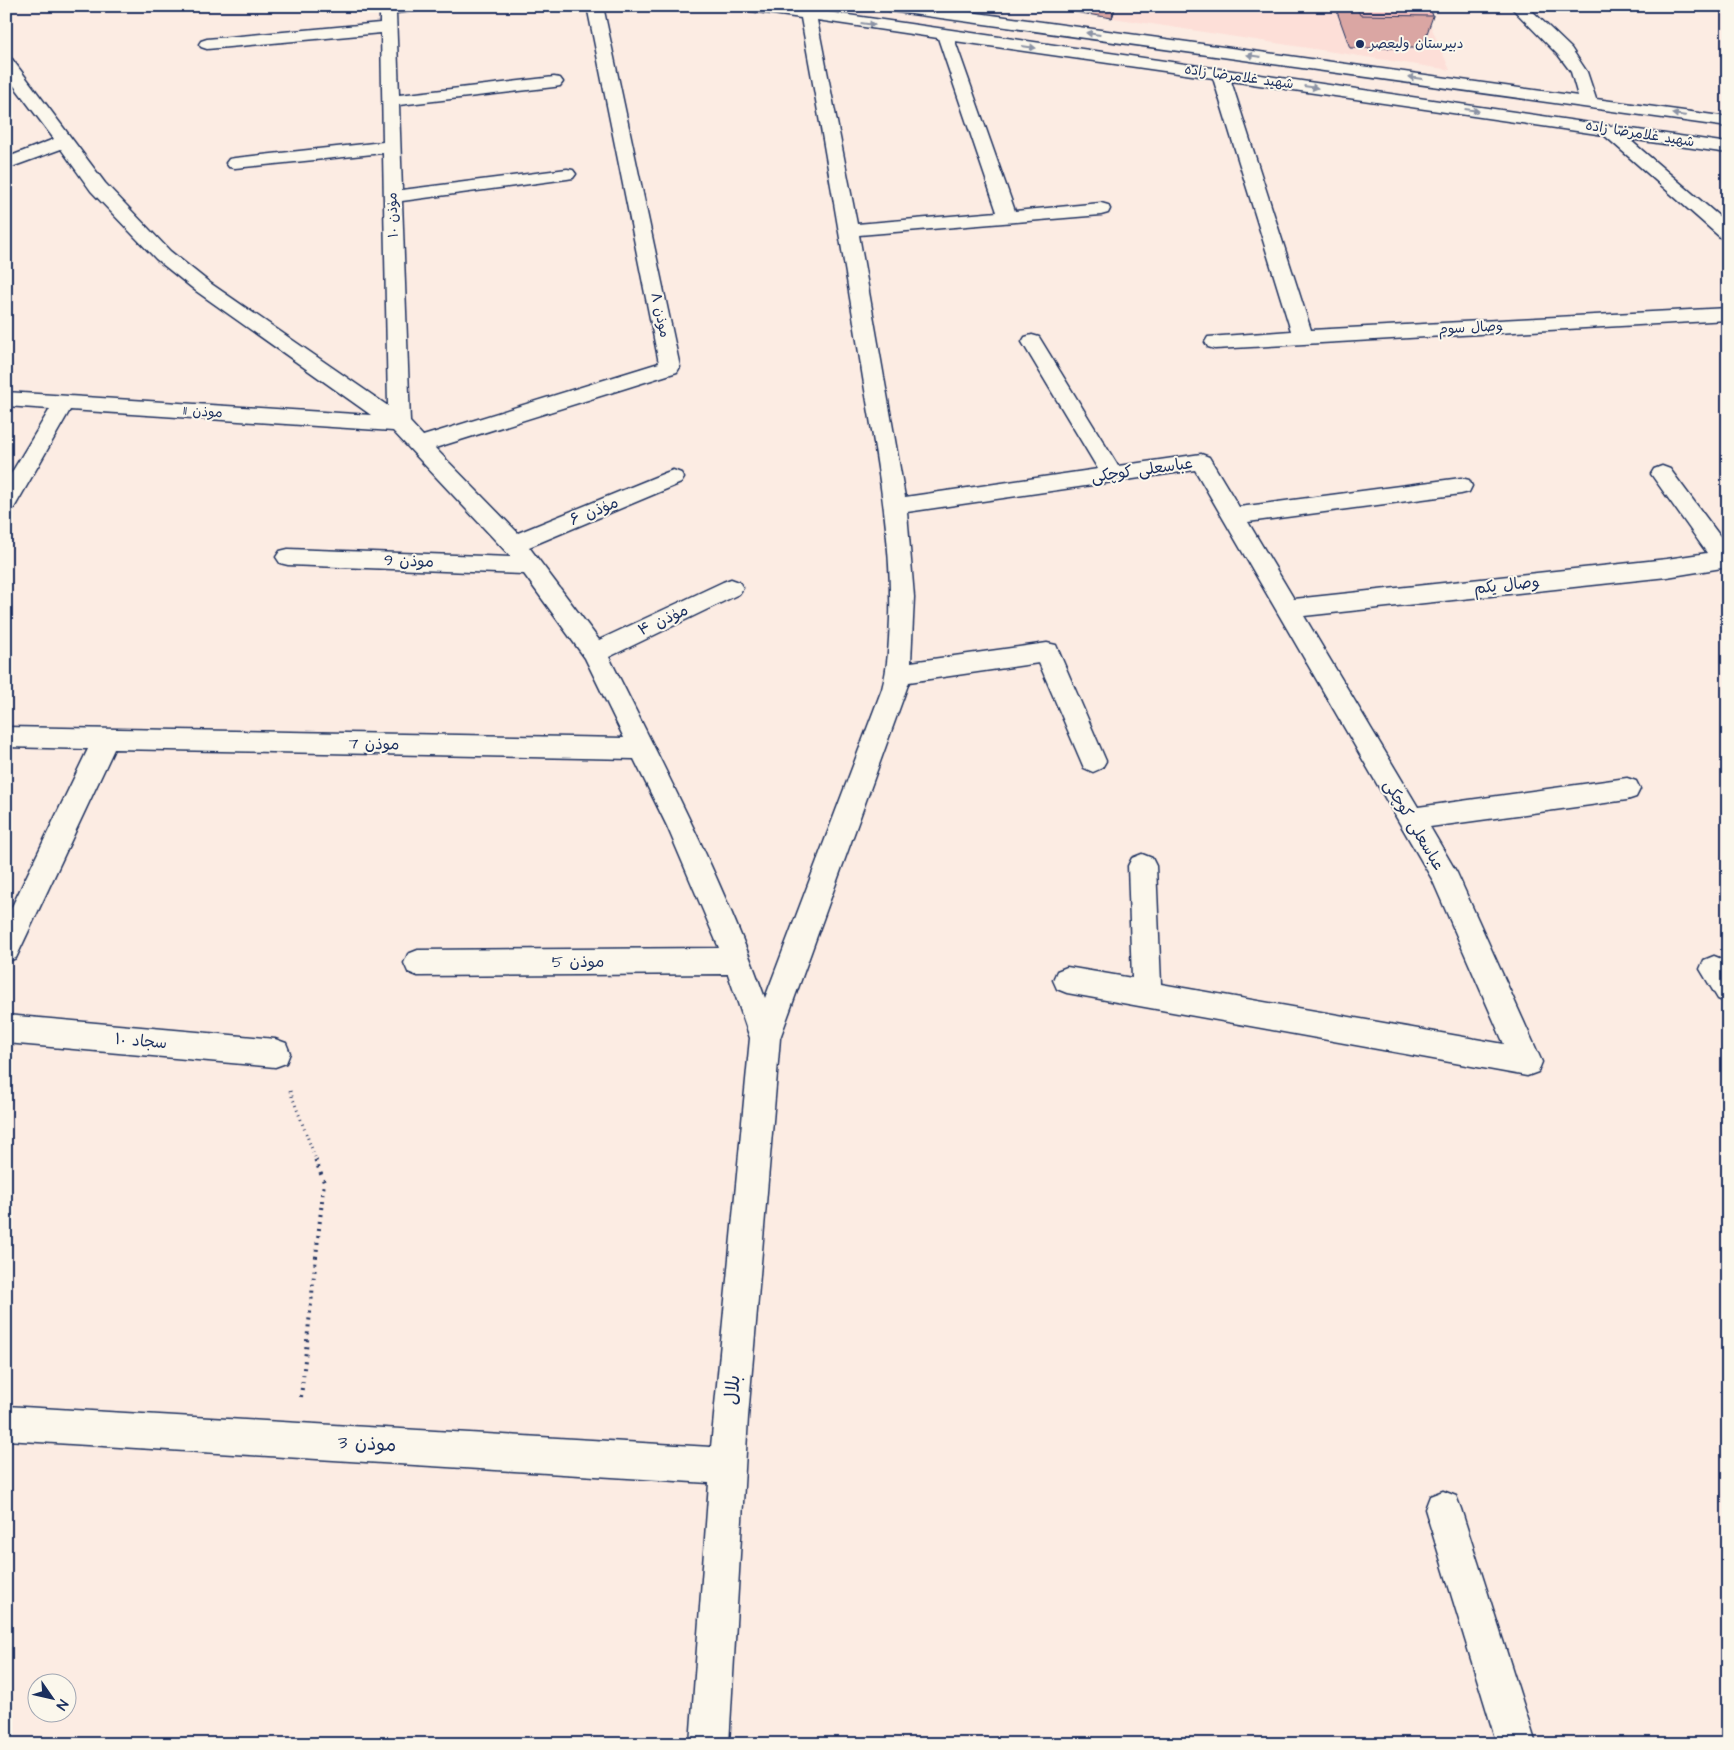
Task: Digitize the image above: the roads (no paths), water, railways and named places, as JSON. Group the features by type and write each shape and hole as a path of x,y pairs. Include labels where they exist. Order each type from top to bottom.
{"street":[{"path":"207,44 426,6"},
{"name":"موذن ۸","path":"419,445 670,367 595,6"},
{"name":"شهید غلامرضا زاده","path":"751,6 1728,148"},
{"name":"شهید غلامرضا زاده","path":"890,6 1588,101 1728,122"},
{"path":"1518,6 1565,52 1579,72 1588,101"},
{"name":"موٰذن ۱۰","path":"388,14 399,424"},
{"path":"765,1038 885,716 898,674 902,562 895,506 850,230 808,15"},
{"path":"945,35 1008,217"},
{"path":"6,63 13,85 63,142 98,187 163,255 203,287 399,424 514,544 595,653 680,826 738,961 765,1038"},
{"path":"1220,74 1303,337"},
{"path":"390,101 554,82"},
{"path":"1607,129 1728,234"},
{"path":"6,164 63,142"},
{"path":"235,163 391,147"},
{"path":"393,197 567,174"},
{"path":"850,230 1101,209"},
{"name":"وصال سوم","path":"1214,342 1728,314"},
{"path":"1032,342 1112,474"},
{"path":"6,378 16,399"},
{"name":"موذن 11","path":"16,399 64,404 399,424"},
{"path":"6,502 64,404"},
{"name":"عباسعلی کوچکی","path":"895,506 1201,462 1231,516 1443,873 1527,1062 1067,980"},
{"path":"1662,474 1726,559"},
{"name":"موٰذن ۶","path":"514,544 673,478"},
{"path":"1231,516 1461,486"},
{"name":"موذن 9","path":"288,557 531,566"},
{"name":"وصال یکم","path":"1286,609 1666,568 1726,559"},
{"name":"موٰذن ۴","path":"595,653 731,588"},
{"path":"898,674 1047,652 1092,761"},
{"name":"موذن 7","path":"6,737 641,749"},
{"path":"6,950 106,739"},
{"path":"1411,819 1627,790"},
{"path":"1142,866 1148,994"},
{"name":"موذن 5","path":"418,963 738,961"},
{"name":"سجاد ۱۰","path":"6,1029 275,1053"},
{"name":"بلال","path":"709,1744 727,1466 765,1038"},
{"name":"موذن 3","path":"6,1423 727,1466"},
{"path":"1443,1509 1517,1744"}],"place":[{"name":"دبیرستان ولیعصر","path":"1360,44"}]}
